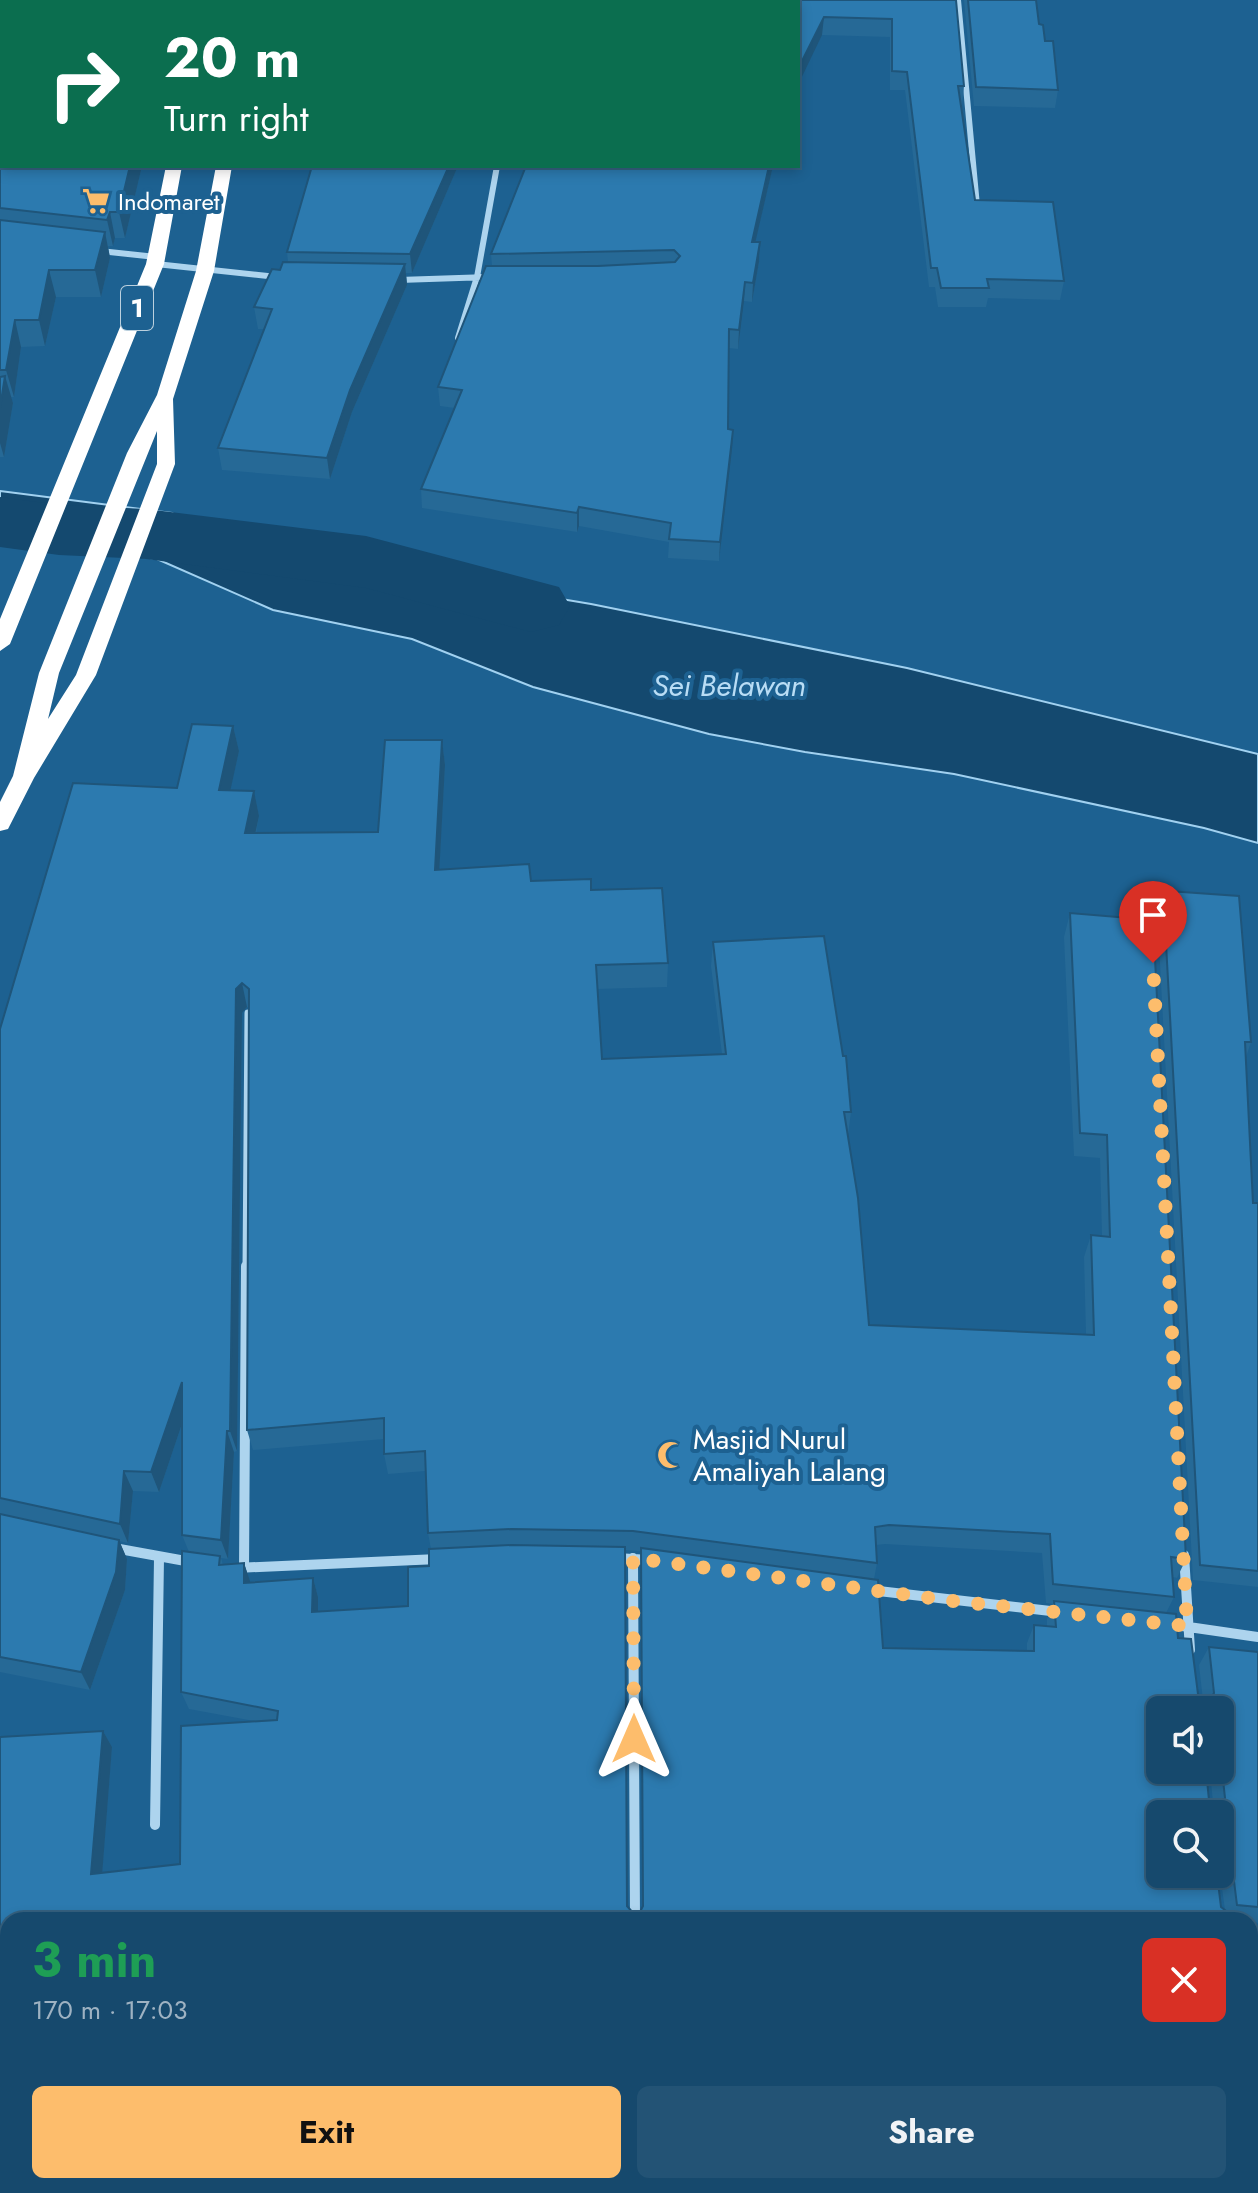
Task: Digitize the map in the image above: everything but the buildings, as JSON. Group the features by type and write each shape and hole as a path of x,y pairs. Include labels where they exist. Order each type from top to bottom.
{"highway":[{"name":"1","path":"0,644 156,260 174,168"},
{"name":"1","path":"24,776 49,673 136,453 166,395 205,271 224,168"},
{"name":"1","path":"0,823 24,776 86,675 166,464 166,395"}],"street":[{"path":"958,0 977,206"},
{"path":"457,341 477,277 497,168"},
{"path":"98,251 205,271 289,278"},
{"path":"393,280 492,277"},
{"path":"244,1569 248,1013"},
{"path":"101,1545 159,1558 202,1563"},
{"path":"1183,1547 1192,1668"},
{"path":"155,1825 159,1558"},
{"path":"603,1558 663,1562"},
{"path":"633,1558 635,1912"},
{"path":"230,1567 244,1569 450,1559"},
{"path":"861,1589 1078,1614"},
{"path":"1156,1623 1258,1637"}],"water":[{"name":"Sei Belawan","path":"0,491 172,513 238,554 391,570 591,604 907,668 1258,754 1258,843 1204,828 954,774 709,734 533,687 412,639 273,610 157,559 0,538"}],"waterway":[{"name":"Sei Belawan","path":"0,522 59,530 146,534 366,562 531,606"}],"place":[{"name":"Indomaret","path":"96,201"},
{"name":"Masjid Nurul Amaliyah Lalang","path":"671,1455"}],"route":[{"path":"634,1739 633,1558 953,1601 1187,1626 1153,963"}]}
